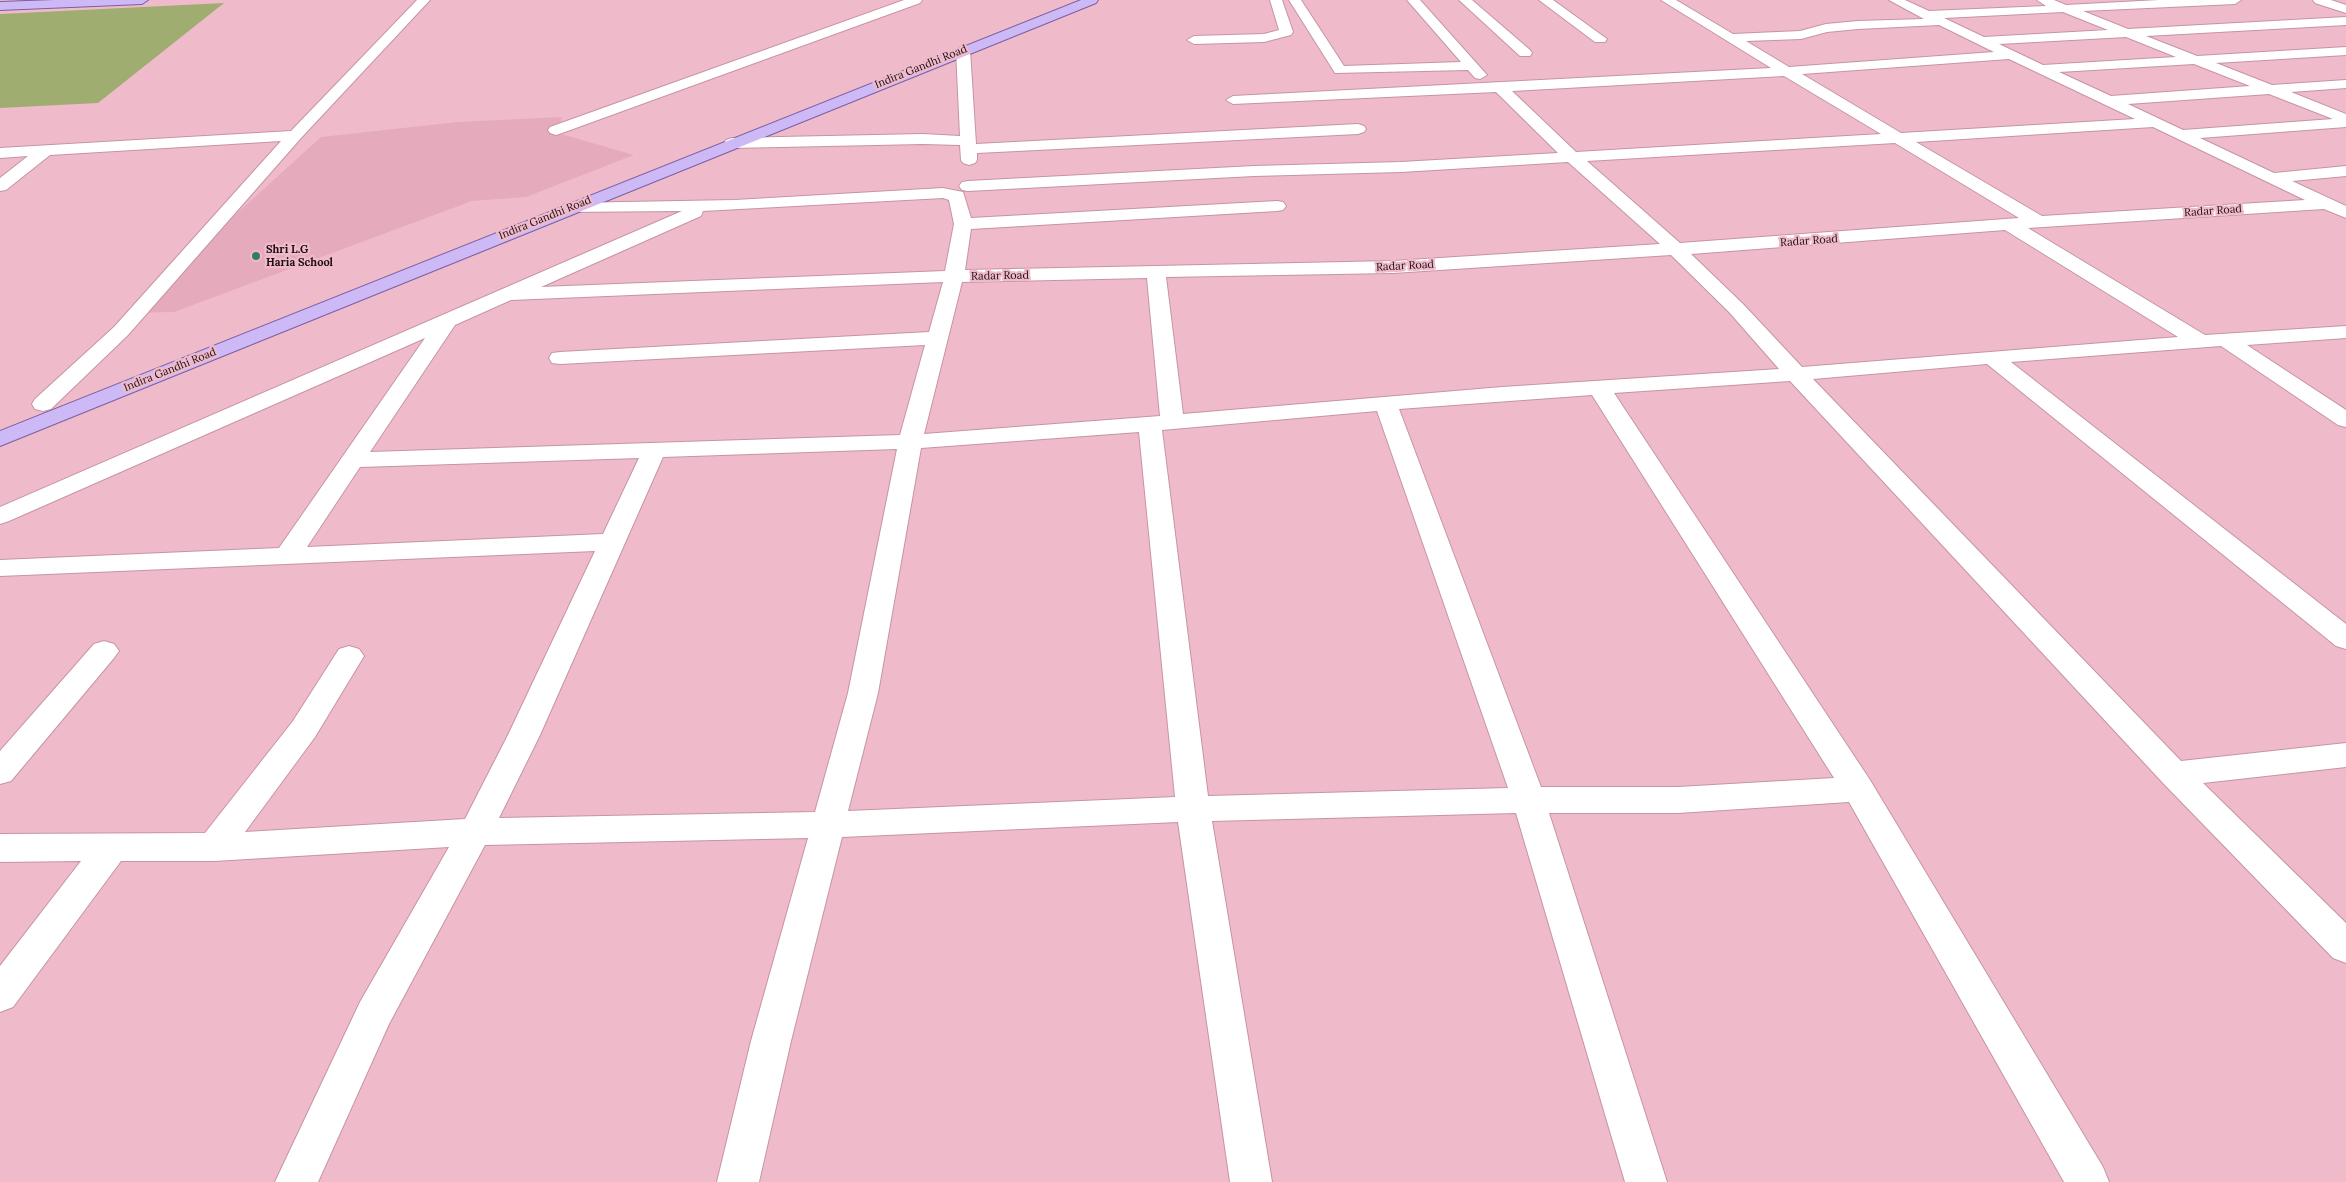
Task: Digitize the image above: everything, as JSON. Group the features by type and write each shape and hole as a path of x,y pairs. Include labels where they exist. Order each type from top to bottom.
{"main road":[{"path":"0,2 53,0"},
{"path":"0,6 142,0"},
{"name":"Indira Gandhi Road","path":"0,439 44,409 1060,0"},
{"name":"Indira Gandhi Road","path":"44,409 570,208 1092,0"}],"street":[{"path":"44,409 120,331 295,135 424,0"},
{"path":"556,130 916,0"},
{"path":"1194,40 1264,38 1286,32 1276,0"},
{"path":"1295,0 1340,70 1471,66"},
{"path":"1412,0 1471,66 1676,250 1757,328 1796,374 2174,774 2346,947"},
{"path":"1465,0 1525,53"},
{"path":"1545,0 1600,39"},
{"path":"1668,0 2039,222"},
{"path":"1895,0 2105,101 2346,213"},
{"path":"1988,0 2073,36"},
{"path":"2043,0 2346,121"},
{"path":"2129,0 2302,66"},
{"path":"1730,38 1794,35 1850,26 2014,11 2233,0 2249,6"},
{"path":"2319,0 2346,9"},
{"path":"2266,12 2337,36"},
{"path":"1980,41 2346,21"},
{"name":"Radar Road","path":"964,50 968,145 963,191 963,224 954,276 1394,267 1676,250 2008,224 2325,204"},
{"path":"2038,69 2346,51"},
{"path":"1232,100 1708,76 2008,55"},
{"path":"2320,72 2346,83"},
{"path":"2105,101 2346,83"},
{"path":"2177,135 2346,121"},
{"path":"570,208 708,206 943,193 1244,171 1401,167 2152,123"},
{"path":"732,143 923,139 968,145 1358,129"},
{"path":"0,153 295,135"},
{"path":"0,186 46,150"},
{"path":"2271,178 2346,172"},
{"path":"0,516 708,206"},
{"path":"963,224 1277,206"},
{"path":"2008,224 2200,341"},
{"path":"1156,273 1161,422 1193,809 1251,1182"},
{"path":"508,294 954,276 910,442 863,693 771,1041 738,1182"},
{"path":"287,556 447,321"},
{"path":"352,460 910,442 1385,403 1600,389 2200,341 2346,332"},
{"path":"560,358 937,338"},
{"path":"2226,340 2346,420"},
{"path":"1992,358 2346,639"},
{"path":"1600,389 1858,788 2088,1182"},
{"path":"1385,403 1529,800 1646,1182"},
{"path":"296,1182 374,1014 476,832 524,736 654,451"},
{"path":"0,568 612,542"},
{"path":"0,772 104,651"},
{"path":"214,847 304,729 348,656"},
{"path":"2174,774 2346,755"},
{"path":"0,848 214,847 476,832 827,825 1193,809 1529,800 1678,800 1858,788"},
{"path":"0,996 111,848"}],"shaded area":[{"name":"Shri L.G Haria School","path":"562,117 558,133 634,155 526,197 472,201 174,312 127,313 321,137 457,122"}],"green space":[{"path":"224,3 98,103 0,108 0,14"}],"place":[{"name":"Shri L.G Haria School","path":"256,256"}]}
